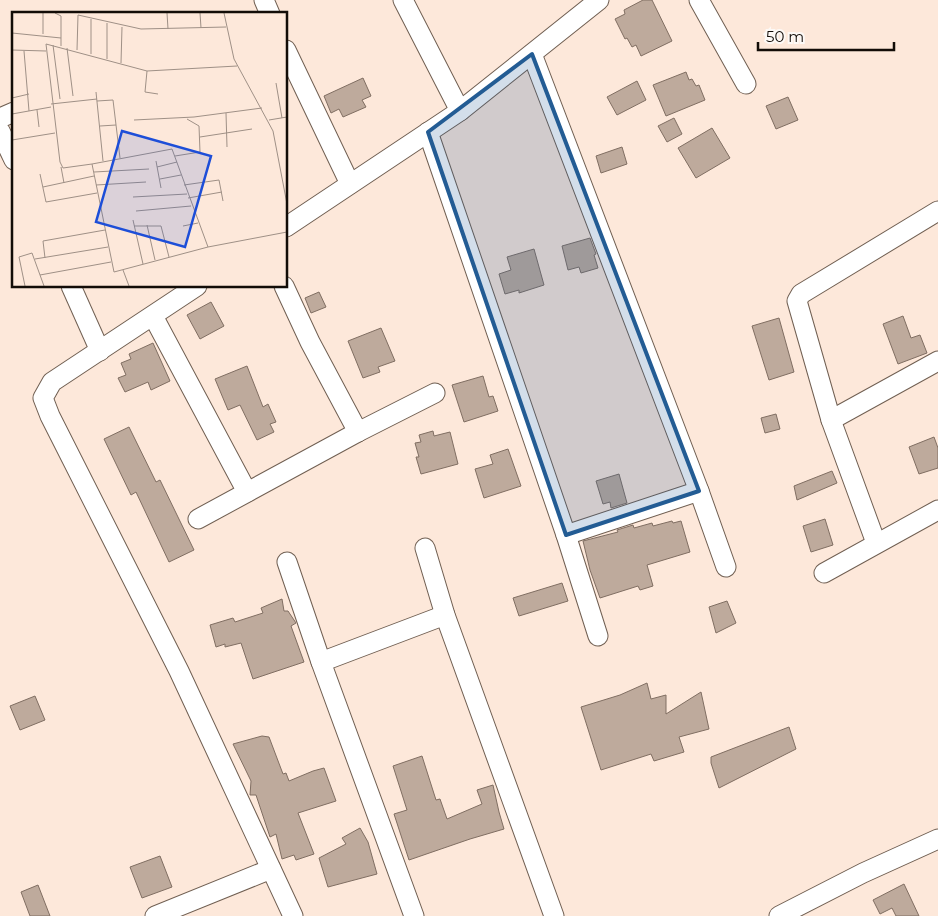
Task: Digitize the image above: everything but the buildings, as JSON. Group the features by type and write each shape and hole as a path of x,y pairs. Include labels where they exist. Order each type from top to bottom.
{"street":[{"path":"264,0 269,12"},
{"path":"403,0 460,111"},
{"path":"288,226 460,111 599,0"},
{"path":"699,0 746,84"},
{"path":"288,54 350,184"},
{"path":"532,54 699,491 726,567"},
{"path":"0,118 12,113"},
{"path":"0,130 12,156"},
{"path":"428,132 566,535 598,636"},
{"path":"876,543 831,420 797,301 801,294 938,211"},
{"path":"73,288 100,351"},
{"path":"194,288 52,382 43,398 54,424 179,671 293,916"},
{"path":"285,288 310,342 358,432"},
{"path":"153,316 247,492"},
{"path":"831,420 938,361"},
{"path":"198,519 358,432 435,393"},
{"path":"566,535 699,491"},
{"path":"824,573 938,510"},
{"path":"425,548 445,616 554,916"},
{"path":"288,562 321,662 414,916"},
{"path":"321,662 445,616"},
{"path":"779,916 863,873 938,839"},
{"path":"156,916 271,868"}],"highlighted area":[{"path":"532,54 699,491 566,535 428,132"}]}
